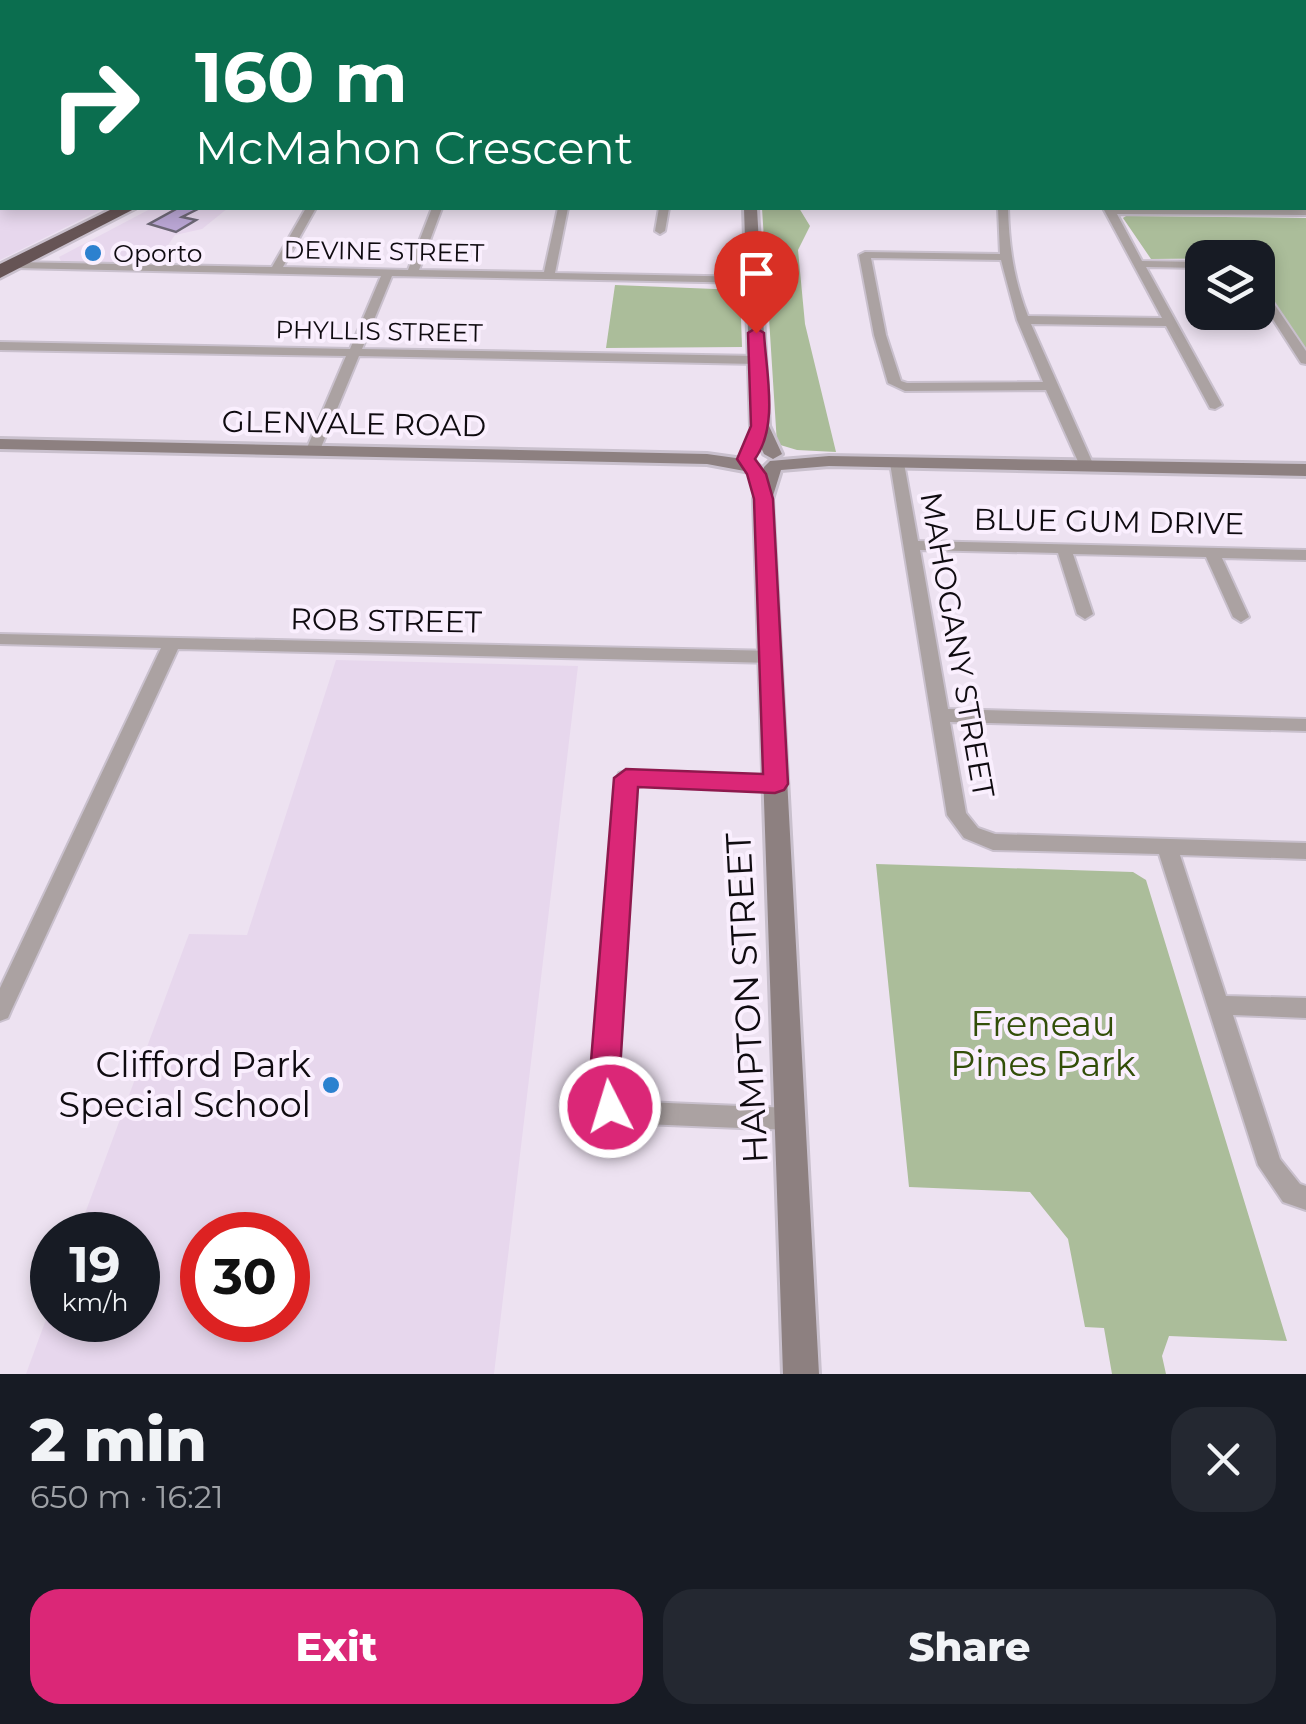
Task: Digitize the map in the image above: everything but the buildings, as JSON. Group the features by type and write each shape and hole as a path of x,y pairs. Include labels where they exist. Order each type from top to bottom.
{"highway":[{"path":"7,268 123,210"}],"street":[{"path":"275,271 310,210"},
{"path":"412,273 436,210"},
{"path":"550,276 563,210"},
{"path":"660,231 664,210"},
{"name":"HAMPTON STREET","path":"750,210 802,1374"},
{"path":"1003,210 1002,228 1023,320 1087,466"},
{"path":"1110,210 1216,405"},
{"path":"1285,210 1306,212"},
{"path":"1008,257 865,256 880,335 896,383 905,388 1054,386"},
{"path":"1140,264 1185,265"},
{"name":"DEVINE STREET","path":"7,268 754,280"},
{"path":"313,450 388,273"},
{"path":"1275,314 1306,360"},
{"path":"1023,320 1171,322"},
{"name":"PHYLLIS STREET","path":"0,346 757,360"},
{"name":"GLENVALE ROAD","path":"0,444 1306,470"},
{"name":"MAHOGANY STREET","path":"897,462 957,815 971,834 994,842 1167,847"},
{"name":"BLUE GUM DRIVE","path":"910,545 1306,555"},
{"path":"1064,549 1085,614"},
{"path":"1212,552 1241,617"},
{"name":"ROB STREET","path":"0,639 770,657"},
{"path":"0,1011 172,644"},
{"path":"941,715 1306,725"},
{"path":"775,784 626,778 604,1086 610,1107 790,1119"},
{"path":"1299,1195 1270,1165 1167,847 1306,852"},
{"path":"1218,1005 1306,1008"}],"shaded area":[{"path":"0,210 100,210 0,260"},
{"path":"148,210 226,210 202,229 175,235 154,265 62,263 59,257"},
{"name":"Clifford Park Special School","path":"336,660 578,666 494,1374 26,1374 38,1342 160,1342 160,1212 86,1212 189,934 247,935"}],"green space":[{"path":"762,210 800,210 810,226 798,250 805,324 836,452 797,450 777,444"},
{"path":"1123,218 1306,218 1306,353 1275,305 1275,240 1185,240 1185,259 1151,259"},
{"path":"615,285 740,290 742,347 606,348"},
{"name":"Freneau Pines Park","path":"876,864 1133,872 1146,880 1287,1341 1169,1336 1162,1356 1166,1374 1112,1374 1104,1328 1085,1327 1068,1239 1030,1192 909,1187"}],"place":[{"name":"Oporto","path":"93,253"},
{"name":"Clifford Park Special School","path":"331,1085"}],"route":[{"path":"610,1107 604,1086 626,778 775,784 764,499 754,468 746,459 752,453 760,426 756,333"}]}
